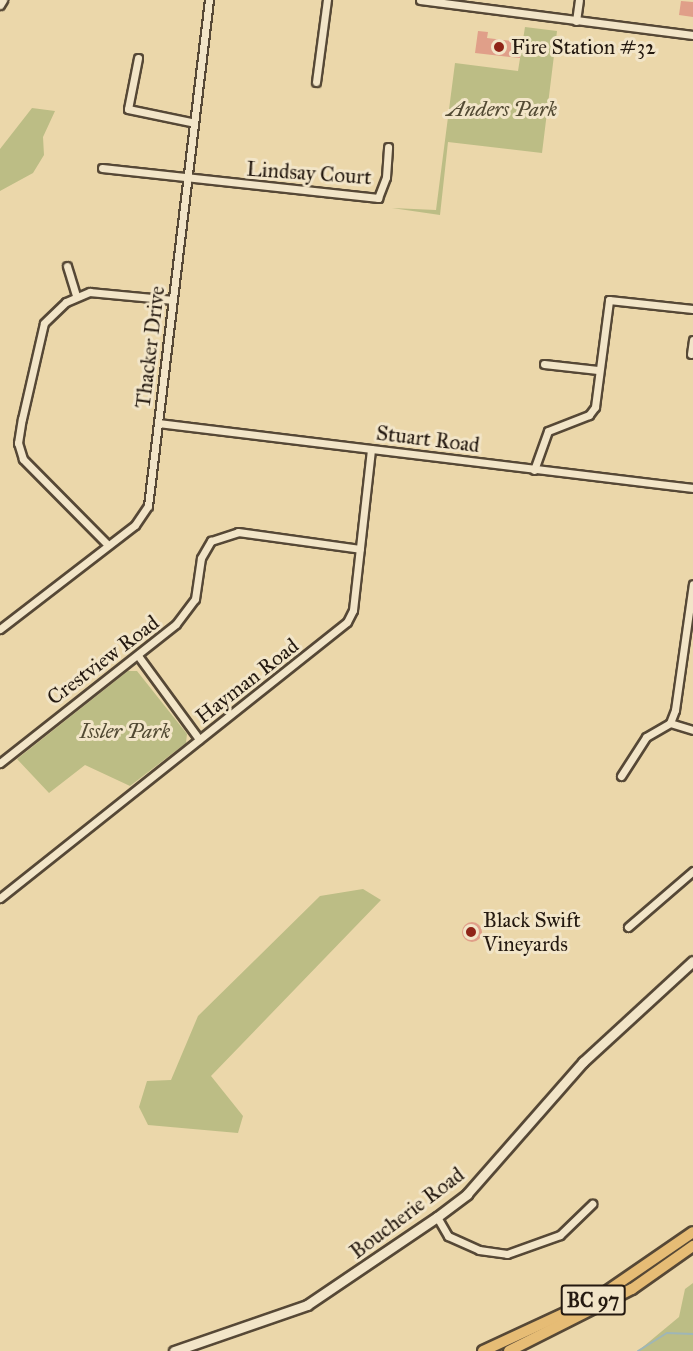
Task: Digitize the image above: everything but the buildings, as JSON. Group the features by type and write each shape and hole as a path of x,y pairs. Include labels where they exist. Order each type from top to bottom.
{"highway":[{"name":"BC 97","path":"483,1351 597,1298 693,1232"},
{"name":"BC 97","path":"509,1351 632,1289 693,1246"}],"main road":[{"name":"Boucherie Road","path":"174,1351 307,1305 437,1217 467,1194 583,1062 693,962"}],"street":[{"path":"0,5 3,0"},
{"name":"Thacker Drive","path":"0,629 140,520 148,506 187,176 191,122 209,0"},
{"path":"316,82 327,0"},
{"path":"420,0 693,35"},
{"path":"576,21 579,0"},
{"path":"138,58 128,109 191,122"},
{"name":"Lindsay Court","path":"187,176 261,188 378,198 386,177 388,147"},
{"path":"102,168 187,176"},
{"path":"67,266 76,295"},
{"path":"108,545 31,471 18,443 44,323 76,295 90,292 173,300"},
{"path":"534,470 548,431 589,415 609,300 693,309"},
{"path":"691,354 693,340"},
{"path":"544,364 598,370"},
{"name":"Stuart Road","path":"158,423 693,488"},
{"name":"Hayman Road","path":"0,898 347,622 353,609 371,449"},
{"name":"Crestview Road","path":"0,763 62,711 139,657 191,606 201,558 211,541 238,532 360,549"},
{"path":"621,776 646,737 670,723 681,689 693,584"},
{"path":"139,657 199,739"},
{"path":"670,723 693,730"},
{"path":"628,927 693,871"},
{"path":"437,1217 448,1236 479,1250 507,1254 560,1235 592,1204"}],"green space":[{"name":"Anders Park","path":"525,27 557,31 542,153 448,142 440,215 392,208 436,210 455,63 518,71"},
{"path":"32,108 55,111 43,137 44,155 33,173 0,191 0,149"},
{"name":"Issler Park","path":"128,671 137,671 187,734 186,743 130,786 85,765 49,793 17,759"},
{"path":"363,889 381,900 211,1076 243,1116 238,1133 148,1125 139,1107 147,1081 171,1080 198,1016 320,896"},
{"path":"693,1283 693,1351 638,1351 679,1317 685,1289"}],"waterway":[{"path":"638,1351 667,1333 693,1334"}],"place":[{"name":"Fire Station #32","path":"499,47"},
{"name":"Black Swift Vineyards","path":"471,932"}]}
